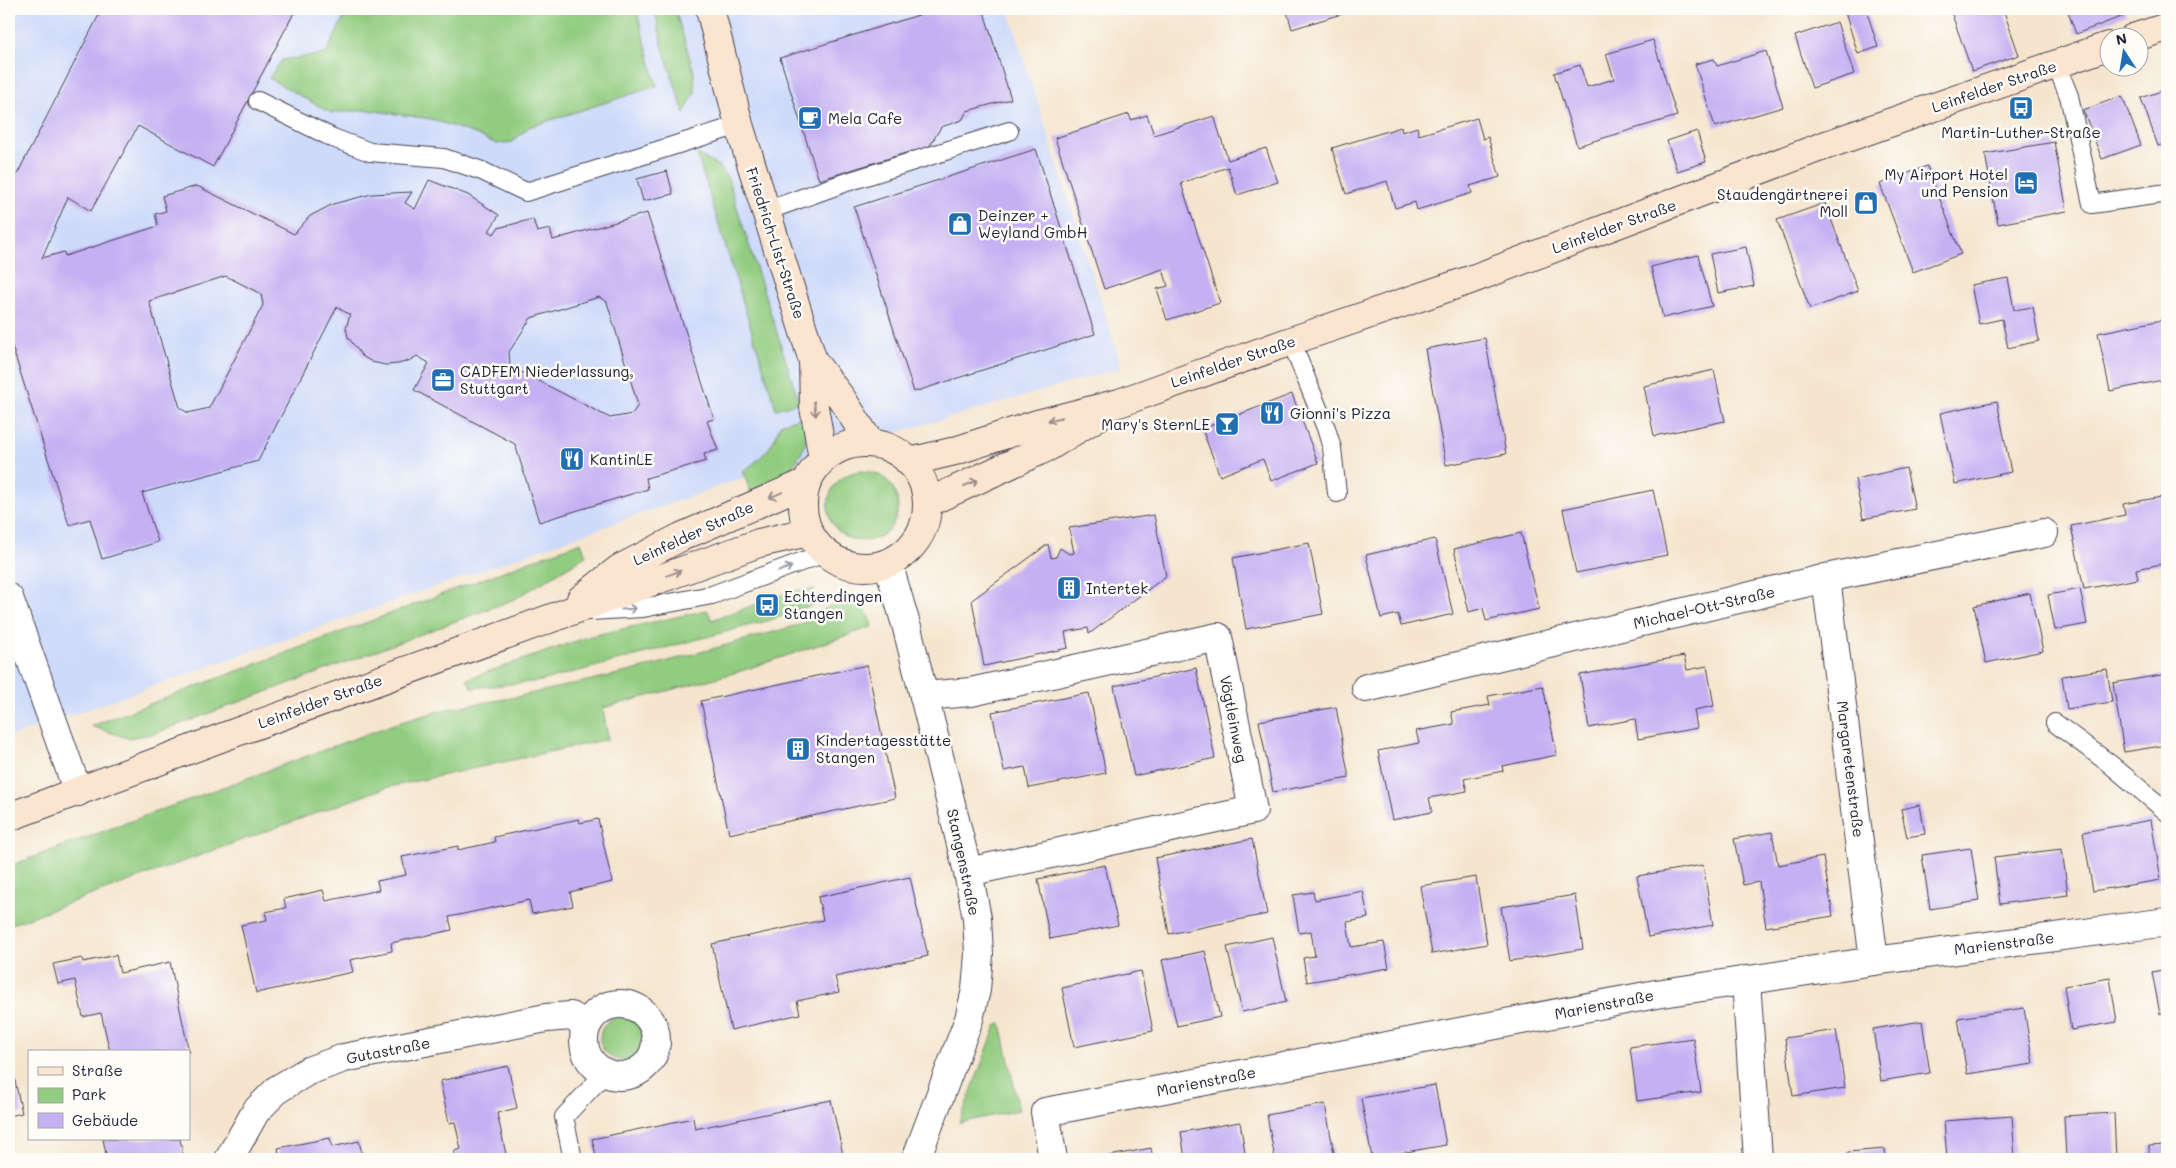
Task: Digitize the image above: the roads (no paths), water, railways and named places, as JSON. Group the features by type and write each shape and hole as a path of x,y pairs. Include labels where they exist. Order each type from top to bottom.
{"main road":[{"name":"Friedrich-List-Straße","path":"693,9 703,39 739,125"},
{"name":"Friedrich-List-Straße","path":"710,9 739,125 813,361 814,407 823,459"},
{"path":"2148,33 2167,27"},
{"name":"Leinfelder Straße","path":"909,462 955,451 1037,424 1119,402 1291,340 1470,280 1818,148 2098,49"},
{"name":"Friedrich-List-Straße","path":"813,361 842,399 870,443"},
{"name":"Leinfelder Straße","path":"927,503 1048,447 1119,402"},
{"path":"870,443 891,449 909,462 922,481 927,503 924,522 917,539 905,553 888,563 866,567 844,564 825,553 808,532 802,507 807,482 823,459 845,446 870,443"},
{"name":"Leinfelder Straße","path":"562,613 619,569 681,537 807,482"},
{"name":"Leinfelder Straße","path":"9,817 758,542 808,532"}],"street":[{"name":"Michael-Ott-Straße","path":"1366,688 1826,578 2044,533"},
{"name":"Stangenstraße","path":"888,563 924,696 968,872 977,918 979,954 976,990 958,1050 916,1159"},
{"name":"Margaretenstraße","path":"1826,578 1874,961"},
{"path":"9,598 78,792"},
{"name":"Vögtleinweg","path":"924,696 971,692 1218,637 1253,810 968,872"},
{"name":"Marienstraße","path":"1053,1159 1045,1112 1656,994 1874,961 2167,922"},
{"path":"1746,980 1758,1159"},
{"path":"614,1004 626,1004 637,1007 647,1014 654,1024 657,1036 656,1048 652,1059 644,1068 633,1074 624,1076 605,1073 588,1058 584,1047 587,1025 603,1007 614,1004"},
{"name":"Gutastraße","path":"229,1159 256,1111 278,1089 308,1071 344,1058 546,1018 571,1016 587,1025"}],"lane":[{"path":"2056,64 2069,96 2092,204 2167,193"},
{"path":"258,101 333,138 370,152 444,158 482,171 526,192 739,125"},
{"path":"766,211 844,182 1008,131"},
{"path":"1291,340 1328,435 1335,466 1337,493"},
{"path":"562,613 643,608 712,595 825,553"},
{"path":"2055,724 2110,764 2167,812"},
{"path":"573,1159 564,1116 605,1073"}],"place":[{"name":"Martin-Luther-Straße","path":"2021,108"},
{"name":"Mela Cafe","path":"810,118"},
{"name":"My Airport Hotel und Pension","path":"2026,183"},
{"name":"Staudengärtnerei Moll","path":"1866,203"},
{"name":"Deinzer + Weyland GmbH","path":"960,224"},
{"name":"CADFEM Niederlassung, Stuttgart","path":"443,380"},
{"name":"Gionni's Pizza","path":"1272,413"},
{"name":"Mary's SternLE","path":"1227,424"},
{"name":"KantinLE","path":"572,459"},
{"name":"Intertek","path":"1069,588"},
{"name":"Echterdingen Stangen","path":"767,605"},
{"name":"Kindertagesstätte Stangen","path":"798,749"}]}
